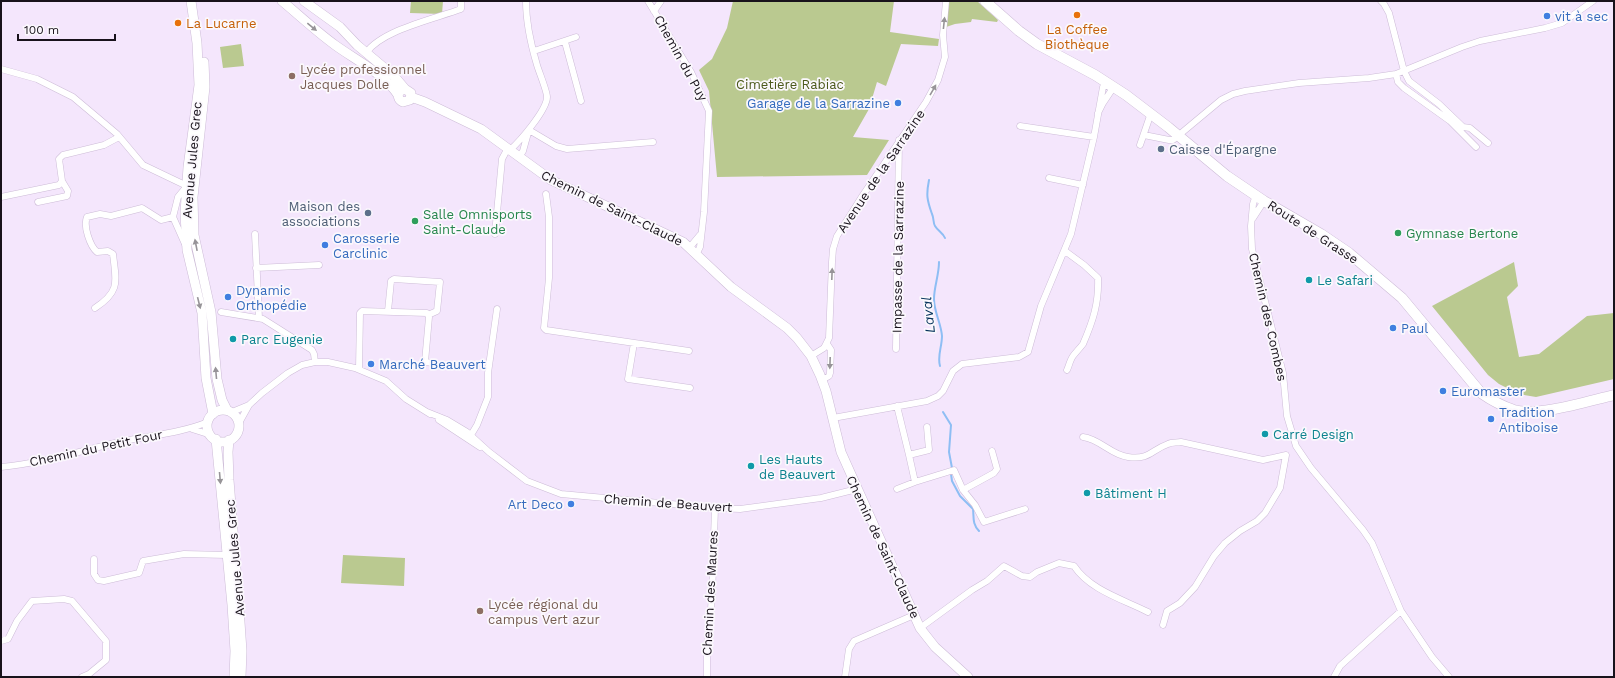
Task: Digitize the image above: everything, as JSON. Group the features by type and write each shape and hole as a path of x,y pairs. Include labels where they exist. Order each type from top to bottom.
{"main road":[{"name":"Route de Grasse","path":"985,1 1019,31 1037,44 1046,47 1109,84 1151,113 1179,135 1210,163 1260,198 1338,245 1402,298 1481,393 1494,402 1515,410 1528,412 1545,410 1614,395"},
{"name":"Route de Grasse","path":"993,1 1041,41 1046,47"}],"street":[{"name":"Avenue Jules Grec","path":"191,1 197,43 199,85 185,214 187,250 202,313 206,378 213,414"},
{"name":"Avenue Jules Grec","path":"197,1 205,78 193,197 194,235 211,312 217,379 222,400 229,411"},
{"path":"282,1 334,44 357,59 385,81 395,90 400,100 403,102 408,102 411,97 411,93 405,89 394,76 366,53 340,27 304,1"},
{"path":"366,53 372,45 387,34 461,9 461,1"},
{"path":"519,157 523,151 529,131 545,105 547,97 535,58 526,17 526,1"},
{"name":"Chemin du Puy","path":"648,1 691,72 709,111 704,212 700,235 700,248 693,250"},
{"path":"654,11 661,1"},
{"name":"Avenue de la Sarrazine","path":"822,380 829,376 830,373 831,350 827,344 831,326 833,249 837,236 899,140 926,102 942,71 945,57 943,34 946,1"},
{"path":"1381,1 1389,13 1404,71 1410,81 1439,104 1463,127 1470,128 1488,143"},
{"path":"1144,134 1173,140 1220,100 1233,94 1245,91 1299,83 1369,78 1396,74 1474,43 1562,23 1593,1"},
{"path":"534,51 565,42 576,37"},
{"path":"565,42 581,101"},
{"path":"1,69 37,79 73,97 119,137 143,165 187,186 178,197 173,217 187,250"},
{"path":"1396,74 1398,82 1404,88 1450,121 1476,147"},
{"path":"833,418 927,401 938,396 943,391 953,371 962,364 1019,357 1028,352 1041,306 1065,252 1071,234 1098,114 1111,91 1109,84"},
{"path":"398,95 400,91 405,89"},
{"name":"Chemin de Saint-Claude","path":"411,97 425,102 481,129 551,180 679,240 693,250 731,287 787,328 798,338 811,356 822,380 841,452 920,628 935,647 968,677"},
{"path":"1140,145 1151,113"},
{"path":"1020,126 1094,137"},
{"path":"529,131 556,146 567,149 653,142"},
{"path":"495,234 502,159 509,149 529,131"},
{"path":"38,202 67,196 68,191 62,181 60,159 63,155 104,145 119,137"},
{"name":"Impasse de la Sarrazine","path":"896,349 899,140"},
{"path":"1049,178 1082,185"},
{"path":"1,197 49,188 59,185 62,181"},
{"path":"546,194 549,217 550,278 544,328 546,330 634,344 689,351"},
{"path":"1252,219 1260,198"},
{"name":"Chemin des Combes","path":"1260,198 1253,204 1250,232 1252,249 1283,373 1287,416 1296,446 1311,468 1338,499 1372,544 1401,611 1432,657 1449,677"},
{"path":"95,308 108,298 113,291 116,281 113,254 108,251 97,252 92,248 85,221 87,218 100,214 111,216 142,208 161,220 173,217"},
{"path":"255,234 259,318"},
{"path":"1065,252 1084,265 1098,278 1097,305 1090,326 1082,345 1073,357 1067,370"},
{"path":"256,268 320,265"},
{"path":"359,369 360,313 362,310 427,313 428,315 437,311 440,282 394,279 391,281 388,311"},
{"path":"471,435 477,426 488,397 488,373 497,309"},
{"path":"221,312 259,318 312,350 315,362"},
{"path":"428,315 425,362 433,363"},
{"path":"634,344 628,379 690,388"},
{"path":"811,356 827,344"},
{"name":"Chemin de Beauvert","path":"239,423 249,405 288,373 302,365 315,362 328,362 359,369 386,381 406,399 489,452 527,481 545,489 562,494 740,509 821,498 857,489"},
{"name":"Chemin de Beauvert","path":"229,411 249,405"},
{"path":"896,406 915,482"},
{"path":"217,411 229,411 235,415 239,423 238,432 229,440 225,441 213,437 208,427 208,422 217,411"},
{"name":"Chemin de Beauvert","path":"427,412 447,420 471,435 489,452"},
{"name":"Chemin du Petit Four","path":"1,467 38,462 141,437 190,429 208,422"},
{"path":"909,455 929,450 927,427"},
{"name":"Chemin du Petit Four","path":"190,429 213,437"},
{"name":"Avenue Jules Grec","path":"213,437 222,555 234,628 234,677"},
{"path":"1083,438 1089,438 1114,453 1127,457 1140,458 1150,455 1169,443 1181,442 1263,460 1286,454 1280,488 1265,512 1257,521 1240,531 1225,543 1214,556 1195,587 1180,603 1167,612 1163,625"},
{"name":"Avenue Jules Grec","path":"229,440 229,480 242,651 241,677"},
{"path":"963,490 994,473 997,469 992,451"},
{"path":"897,489 954,470 963,490 975,505 984,522 1025,509"},
{"name":"Chemin des Maures","path":"707,677 712,597 715,508"},
{"path":"94,559 94,574 98,580 104,581 139,573 142,561 184,554 222,555"},
{"path":"920,628 972,590 987,581 1004,566 1022,576 1030,577 1037,572 1059,564 1074,566 1080,575 1089,583 1148,612"},
{"path":"1,641 8,640 18,621 32,601 64,599 72,601 106,641 106,660 82,677"},
{"path":"1334,677 1340,666 1401,611"},
{"path":"845,677 849,649 854,641 914,615"}],"green space":[{"path":"411,1 443,1 442,14 410,13"},
{"name":"Cimetière Rabiac","path":"733,1 894,1 890,32 939,39 938,46 901,44 886,86 877,82 869,109 853,137 889,140 867,175 717,177 709,91 699,70 712,59 727,28"},
{"path":"949,1 977,1 998,20 997,22 972,19 971,22 946,27"},
{"path":"241,44 244,66 223,68 220,47"},
{"path":"1514,262 1518,286 1507,297 1519,357 1539,354 1587,316 1614,313 1614,379 1536,397 1519,394 1499,384 1488,375 1432,306"},
{"path":"343,555 405,558 404,586 341,583"}],"waterway":[{"name":"Laval","path":"929,180 929,205 936,228 945,238"},
{"name":"Laval","path":"939,262 934,299 942,336 939,359 940,366"},
{"name":"Laval","path":"943,412 951,425 949,452 952,468"},
{"name":"Laval","path":"951,474 952,481 960,496 973,509 974,523 979,531"}],"place":[{"name":"La Coffee Biothèque","path":"1077,15"},
{"name":"vit à sec","path":"1547,16"},
{"name":"La Lucarne","path":"178,23"},
{"name":"Lycée professionnel Jacques Dolle","path":"292,76"},
{"name":"Garage de la Sarrazine","path":"898,103"},
{"name":"Caisse d'Épargne","path":"1161,149"},
{"name":"Maison des associations","path":"368,213"},
{"name":"Salle Omnisports Saint-Claude","path":"415,221"},
{"name":"Gymnase Bertone","path":"1398,233"},
{"name":"Carosserie Carclinic","path":"325,245"},
{"name":"Le Safari","path":"1309,280"},
{"name":"Dynamic Orthopédie","path":"228,297"},
{"name":"Paul","path":"1393,328"},
{"name":"Parc Eugenie","path":"233,339"},
{"name":"Marché Beauvert","path":"371,364"},
{"name":"Euromaster","path":"1443,391"},
{"name":"Tradition Antiboise","path":"1491,419"},
{"name":"Carré Design","path":"1265,434"},
{"name":"Les Hauts de Beauvert","path":"751,466"},
{"name":"Bâtiment H","path":"1087,493"},
{"name":"Art Deco","path":"571,504"},
{"name":"Lycée régional du campus Vert azur","path":"480,611"}]}
